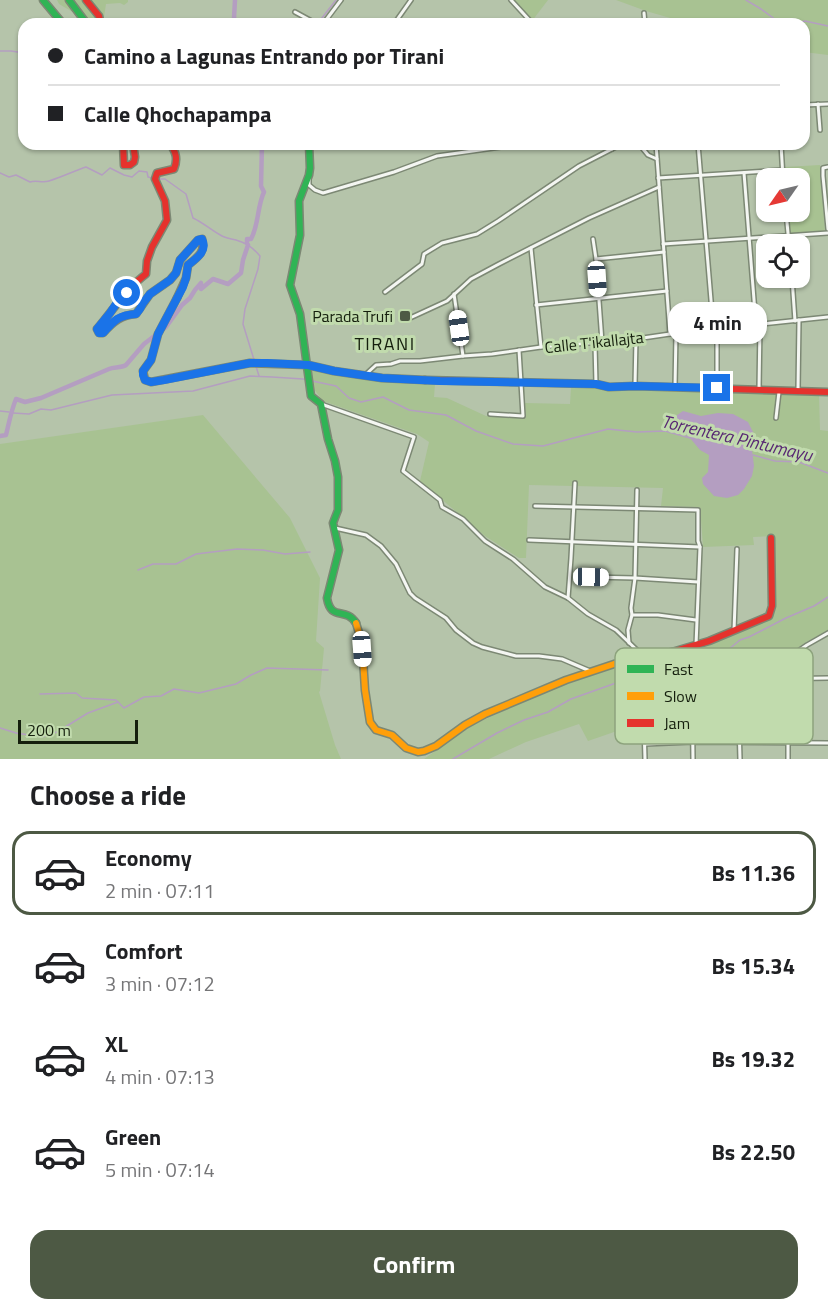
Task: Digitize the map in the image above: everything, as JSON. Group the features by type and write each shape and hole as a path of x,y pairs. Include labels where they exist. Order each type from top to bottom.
{"street":[{"path":"43,0 58,18"},
{"path":"69,0 83,18"},
{"path":"86,0 100,18"},
{"path":"328,18 341,0"},
{"path":"398,18 411,0"},
{"path":"512,0 528,18"},
{"path":"295,12 306,18"},
{"path":"644,13 644,18"},
{"path":"818,104 820,130"},
{"path":"810,105 828,104"},
{"path":"123,150 124,165 134,162 134,150"},
{"path":"174,150 178,161 174,169 157,173 155,179 165,201 167,220 152,247 147,261 146,274 120,298 97,329 99,333 103,333 123,315 136,314 150,294 170,280 176,273 180,260 198,240 202,239 205,244 204,249 188,265 183,287 158,334 151,360 143,371 145,380 151,382 164,380 250,363 308,367 382,378 440,381 828,392"},
{"path":"309,150 309,185 323,193 394,172 437,156 480,150"},
{"path":"385,292 422,264 424,254 442,243 477,234 579,166 610,150"},
{"path":"644,150 648,155 657,159"},
{"path":"656,150 670,334"},
{"path":"698,150 712,324 717,336 717,388"},
{"path":"781,150 783,168"},
{"path":"805,234 828,231 823,168 828,167"},
{"path":"658,178 756,172"},
{"path":"744,173 758,325 759,389"},
{"path":"309,175 299,201 300,235 290,285 300,314 311,396 321,404 414,437 403,471 440,500 442,507 462,519 545,587 568,598 588,614 616,630 634,648"},
{"path":"410,318 447,301 471,279 589,218 659,187"},
{"path":"663,244 756,238"},
{"path":"593,239 602,342"},
{"path":"531,248 541,347"},
{"path":"596,259 664,252"},
{"path":"793,288 797,320 798,392"},
{"path":"536,305 667,291"},
{"path":"454,294 463,356"},
{"name":"Calle T'ikallajta","path":"364,376 376,365 406,361 636,339 828,317"},
{"path":"675,334 675,387"},
{"path":"635,386 636,339"},
{"path":"595,343 596,384"},
{"path":"490,414 523,416 519,350"},
{"path":"776,418 779,392"},
{"path":"321,404 338,477 338,510 334,517 333,528 339,550 327,598 328,607 333,612 352,616 356,622 362,649 364,690 367,696 370,721 375,729 393,736 403,746 422,752 441,744 464,726 488,713 545,688 615,664"},
{"path":"568,598 575,483"},
{"path":"629,643 628,630 632,615 635,578 637,490"},
{"path":"535,506 698,510 700,547 696,645"},
{"path":"333,528 366,535 381,546 396,564 410,593 446,618 456,630 473,643 516,656 562,659 591,671"},
{"path":"687,648 769,616 771,610 771,538"},
{"path":"529,540 700,547"},
{"path":"734,631 737,549"},
{"path":"591,577 698,582"},
{"path":"632,615 658,615 697,620"},
{"path":"803,648 828,633"},
{"path":"645,744 645,759"}],"green space":[{"path":"57,0 128,0 124,5 106,4 104,18 83,18 59,4"},
{"path":"513,0 548,0 534,18 529,18"},
{"path":"616,0 828,0 828,55 810,53 810,18 670,18"},
{"path":"820,165 825,231 790,233 789,222 810,222 810,168 785,167"},
{"path":"311,367 360,379 435,384 434,397 447,398 486,416 526,418 525,403 570,404 571,388 657,388 819,395 820,430 828,431 828,631 797,648 701,648 771,619 774,610 775,536 753,537 754,545 703,547 700,507 661,506 663,488 529,485 526,558 519,558 485,536 420,481 429,442 417,434 323,401 313,388"},
{"path":"203,415 290,518 320,578 316,641 324,648 319,692 341,759 0,759 0,444"},
{"path":"615,667 615,732 588,741 579,724 526,742 489,759 424,759 471,726 539,694"}],"water":[{"path":"683,411 701,416 718,413 733,414 748,422 754,434 755,442 752,450 754,466 752,476 738,495 727,498 714,496 703,484 702,478 708,472 709,455 673,427 673,418"}],"waterway":[{"path":"234,18 235,0"},
{"path":"322,18 336,0"},
{"path":"746,0 773,18"},
{"path":"810,22 828,26"},
{"path":"0,51 18,52"},
{"path":"247,242 247,239 251,239 254,233 264,192 261,186 262,150"},
{"path":"0,173 9,177 16,175 30,182 44,182 86,167 102,175 110,168 132,177 139,171 147,172 148,177 152,178"},
{"path":"157,179 165,179 186,194 193,218 222,236 247,244 260,256 243,324 259,376"},
{"path":"0,436 6,435 16,399 25,402 41,398 109,369 126,365 144,344 166,327 201,283 201,289 213,279 228,284 241,273 248,245"},
{"name":"Torrentera Pintumayu","path":"13,413 29,414 41,409 51,410 112,395 193,391 250,376 303,379 336,386 349,398 361,402 383,397 409,410 446,415 476,431 513,444 543,446 608,429 637,432 665,431 690,438"},
{"name":"Torrentera Pintumayu","path":"0,411 9,412"},
{"name":"Torrentera Pintumayu","path":"753,455 775,461 799,462 828,473"},
{"path":"138,570 153,564 176,564 196,554 237,549 285,554 310,552"},
{"path":"730,648 740,640 814,606 828,597"},
{"path":"40,694 76,693 82,698 116,700 124,708 144,697 161,696 174,689 199,693 236,684 267,668 328,670"},
{"path":"453,759 524,720 548,712 571,699 615,683"},
{"path":"0,728 42,737 57,732 88,713 118,702"}],"traffic: fast":[{"path":"43,0 58,18"},
{"path":"69,0 82,18"},
{"path":"309,150 310,168 299,201 300,235 290,285 300,314 311,396 321,404 338,477 338,510 333,523 339,550 327,598 332,610 347,615 356,623"}],"traffic: slow":[{"path":"177,298 158,334 151,360 143,371 145,380 151,382 250,363 308,365 382,378 425,380"},
{"path":"356,623 362,643 370,722 376,730 392,735 406,748 418,752 436,746 485,714 566,680 615,664"}],"traffic: jam":[{"path":"86,0 100,18"},
{"path":"123,150 124,165 134,162 134,150"},
{"path":"174,150 176,156 174,169 157,173 155,179 165,201 167,220 152,247 147,261 146,274 126,293 97,329 99,333 103,333 118,320 136,314 150,294 170,280 176,273 180,260 198,240 202,239 202,251 188,265 186,278 177,298"},
{"path":"425,380 828,392"},
{"path":"685,648 709,641 769,616 772,606 771,538"}],"place":[{"name":"Parada Trufi","path":"405,316"}],"district":[{"name":"TIRANI","path":"385,343"}],"route":[{"path":"127,293 120,298 97,329 99,333 103,333 123,315 136,314 150,294 170,280 176,273 180,260 198,240 202,239 205,244 204,249 188,265 183,287 167,314 158,334 151,360 143,371 145,380 151,382 250,363 267,363 308,365 359,376 382,378 596,384 609,387 717,388"}]}
